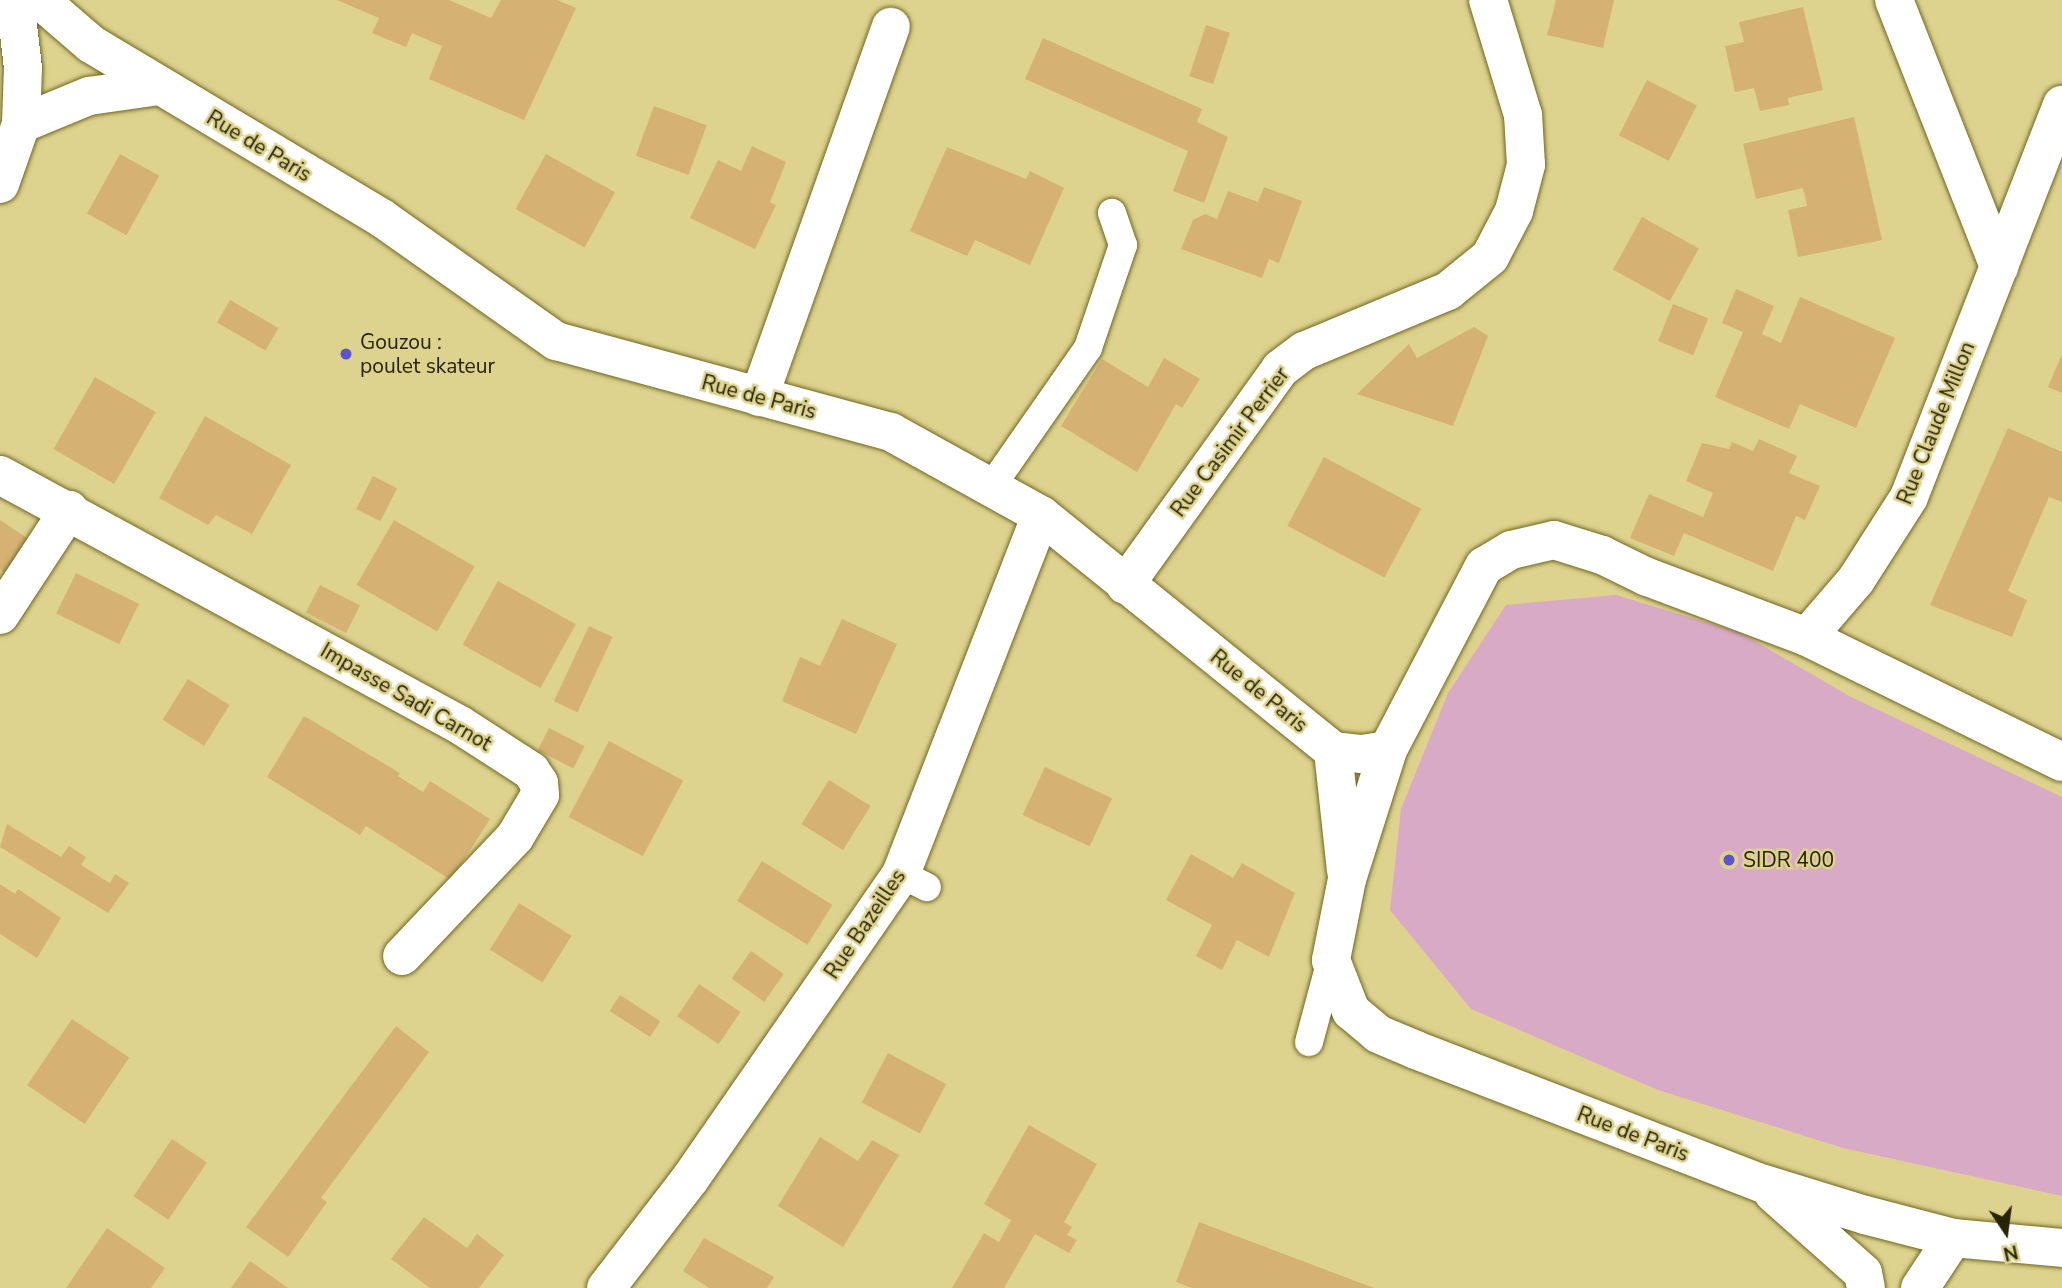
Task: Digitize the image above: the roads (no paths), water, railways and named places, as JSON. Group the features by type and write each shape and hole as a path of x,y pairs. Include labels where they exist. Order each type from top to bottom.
{"street":[{"path":"0,184 21,124 23,68 15,0"},
{"name":"Rue de Paris","path":"40,0 91,44 383,219 556,341 891,432 1041,515 1332,751"},
{"name":"Rue Casimir Perrier","path":"1125,585 1280,369 1304,351 1448,291 1490,257 1514,211 1525,165 1523,115 1488,0"},
{"path":"1894,0 1999,267"},
{"path":"760,397 891,27"},
{"path":"21,124 89,96 159,86"},
{"name":"Rue Claude Millon","path":"1807,637 1856,580 1909,498 2062,105"},
{"name":"Impasse Sadi Carnot","path":"0,475 69,510 460,725 531,771 539,783 540,795 515,836 402,956"},
{"path":"0,615 69,510"},
{"name":"Rue Bazeilles","path":"606,1288 914,881 1041,515"},
{"path":"1331,960 1347,879 1388,750 1484,566 1511,550 1554,540 1807,637 2062,762"},
{"path":"1347,879 1332,751 1362,754 1388,750"},
{"name":"Rue de Paris","path":"1331,960 1351,1011 1378,1034 1764,1184 1952,1238 2062,1248"},
{"path":"1764,1184 1863,1273 1866,1288"},
{"path":"1920,1288 1952,1238"}],"lane":[{"path":"991,487 1088,348 1123,245 1112,213"},
{"path":"1309,1042 1331,960"}],"place":[{"name":"Gouzou : poulet skateur","path":"346,354"},
{"name":"SIDR 400","path":"1729,860"}]}
